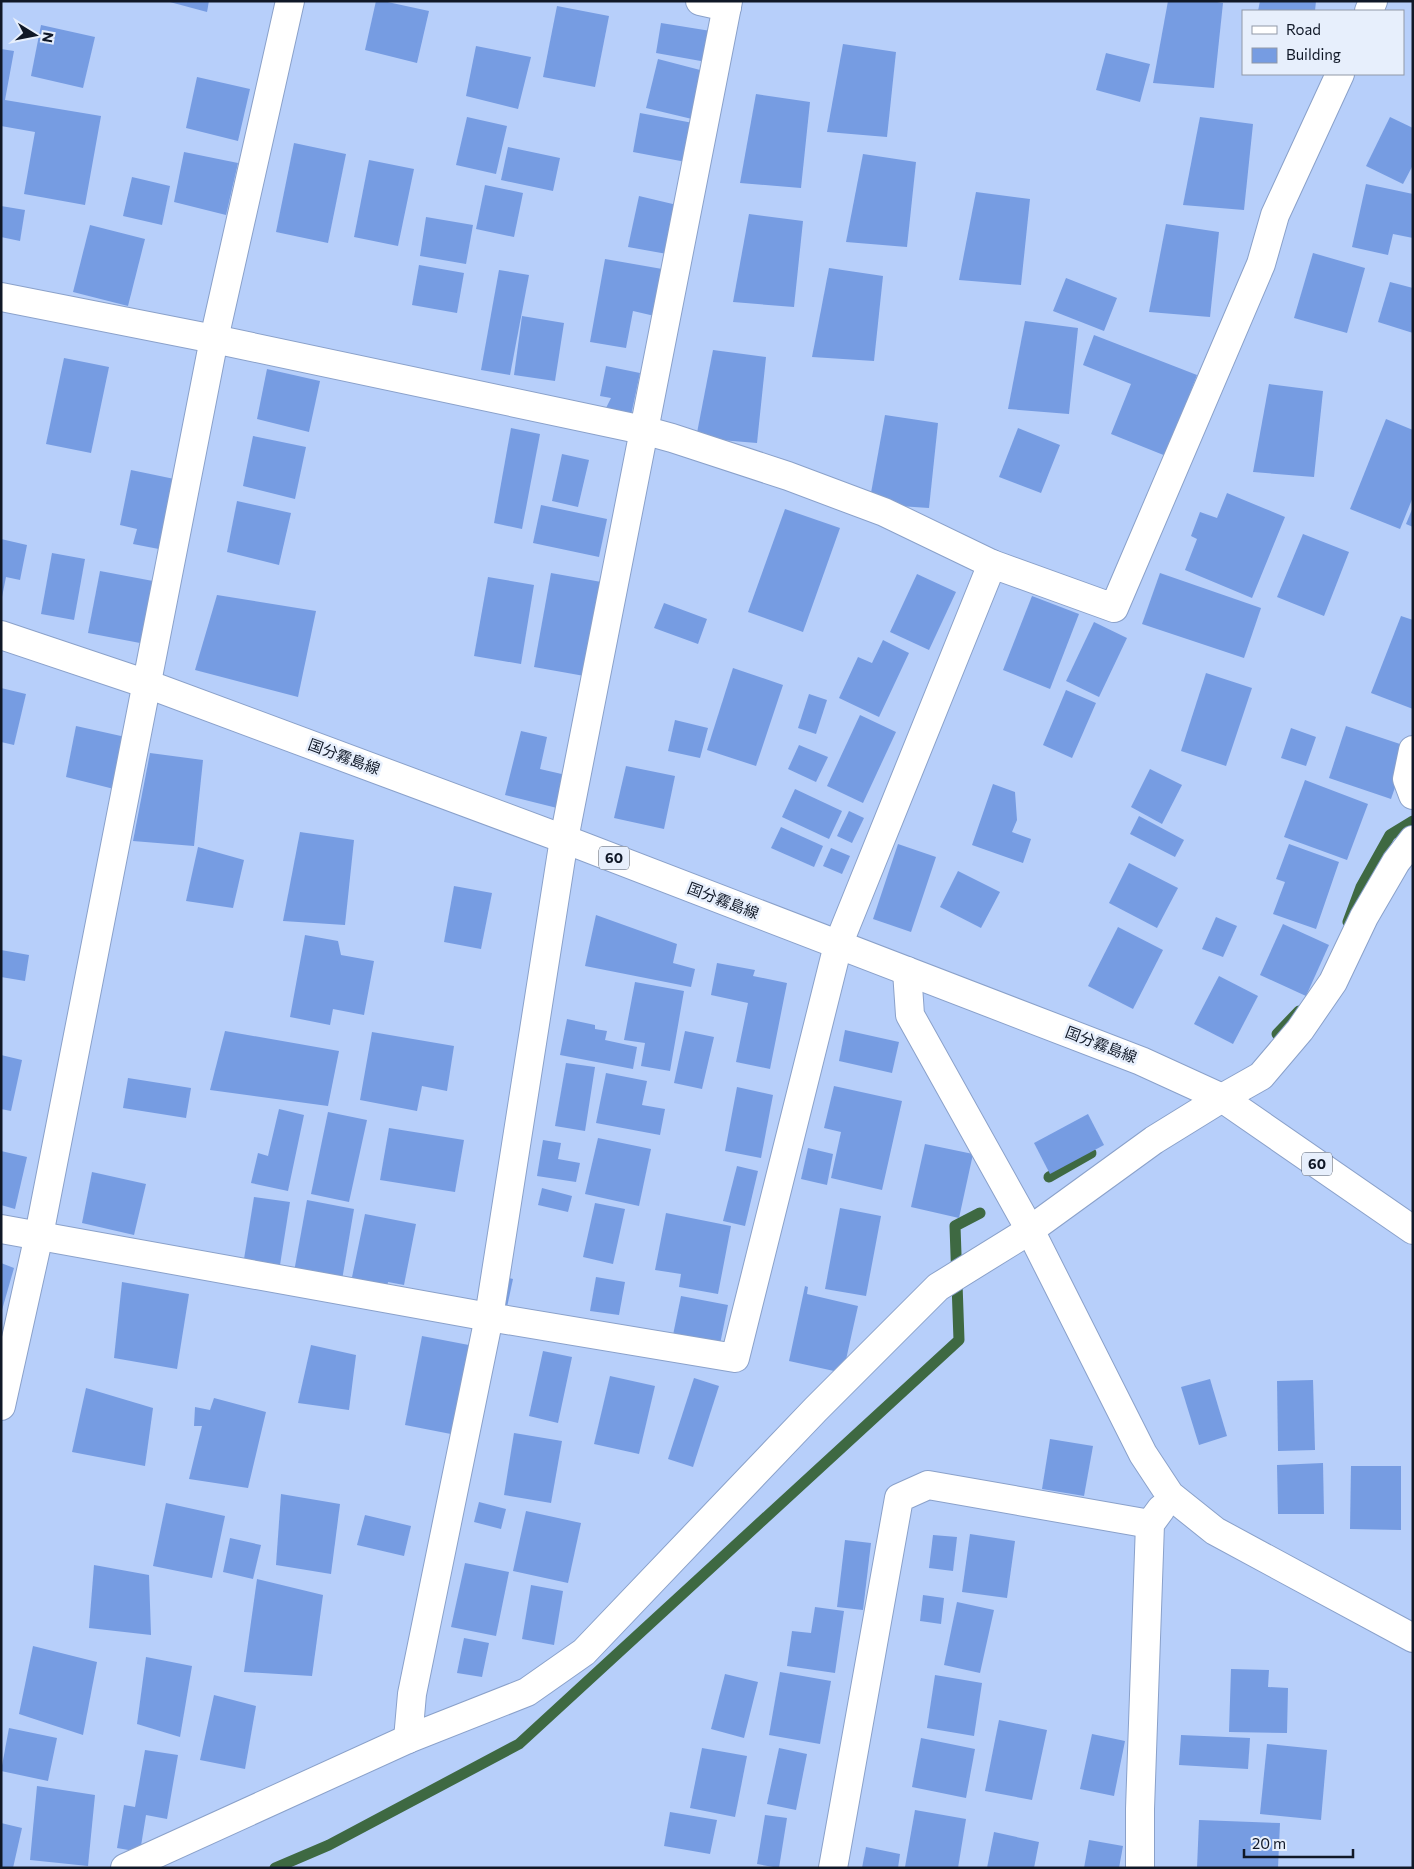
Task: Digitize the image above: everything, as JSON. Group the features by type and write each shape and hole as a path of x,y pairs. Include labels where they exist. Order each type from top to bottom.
{"street":[{"path":"1,1406 38,1235 214,339 290,1"},
{"path":"408,1739 412,1694 489,1317 564,839 727,4 700,1"},
{"path":"1,297 214,339 643,430 788,476 884,512 992,564 1114,608 1261,264 1275,215 1340,75"},
{"path":"1,1229 489,1317 735,1358 838,945 992,564"},
{"name":"国分霧島線","path":"1,634 147,684 564,839 1141,1061 1222,1098 1413,1230"},
{"path":"1410,787 1413,750"},
{"path":"125,1868 408,1739 527,1692 584,1652 816,1409 938,1287 1030,1230 1154,1140 1261,1076 1300,1030 1333,982 1364,917 1396,862 1413,840"},
{"path":"907,971 910,1015 1030,1230 1144,1454 1170,1495 1215,1531 1413,1638"},
{"path":"833,1868 899,1498 928,1486 1150,1524"},
{"path":"1140,1868 1140,1809 1150,1524 1170,1495"}],"building":[{"path":"166,1 209,1 207,12"},
{"path":"376,1 429,11 417,63 365,50"},
{"path":"1168,1 1211,1 1223,3 1214,88 1153,83"},
{"path":"1260,1 1316,1 1315,10 1258,10"},
{"path":"557,6 609,16 595,87 543,77"},
{"path":"661,23 717,32 712,63 656,53"},
{"path":"41,25 95,37 83,88 31,76"},
{"path":"843,44 896,52 887,137 827,132"},
{"path":"476,46 531,57 518,109 466,96"},
{"path":"1,49 14,51 5,100 101,116 85,205 24,194 35,132 1,126"},
{"path":"1106,53 1150,64 1140,102 1096,90"},
{"path":"658,59 704,71 692,119 646,108"},
{"path":"197,77 250,89 238,141 186,128"},
{"path":"756,94 810,102 801,188 740,183"},
{"path":"640,113 693,123 686,162 633,152"},
{"path":"467,117 507,126 496,174 456,165"},
{"path":"1200,117 1253,124 1244,210 1183,205"},
{"path":"1390,117 1413,128 1413,165 1403,184 1366,166"},
{"path":"294,143 346,154 328,243 276,232"},
{"path":"508,147 560,158 553,191 501,180"},
{"path":"184,152 238,163 226,215 174,202"},
{"path":"863,154 916,162 907,247 846,242"},
{"path":"369,160 414,169 398,246 354,237"},
{"path":"132,177 170,186 162,225 123,216"},
{"path":"1366,184 1413,194 1413,238 1393,234 1388,255 1352,247"},
{"path":"485,185 523,193 514,237 476,229"},
{"path":"976,192 1030,199 1021,285 959,280"},
{"path":"639,196 677,205 667,254 628,247"},
{"path":"1,206 25,210 20,241 1,237"},
{"path":"749,214 803,221 794,307 733,302"},
{"path":"426,217 473,225 466,264 420,256"},
{"path":"1166,224 1219,232 1210,317 1149,312"},
{"path":"90,225 145,239 128,306 73,292"},
{"path":"1313,253 1365,268 1347,333 1294,318"},
{"path":"605,259 668,270 659,317 633,311 626,348 590,342"},
{"path":"419,265 464,273 457,313 412,305"},
{"path":"829,268 883,276 874,361 812,357"},
{"path":"499,270 529,275 510,375 481,370"},
{"path":"1066,278 1117,298 1104,331 1053,311"},
{"path":"1390,282 1413,288 1413,333 1378,322"},
{"path":"522,316 564,323 555,381 514,375"},
{"path":"1025,321 1078,328 1069,414 1008,409"},
{"path":"1094,335 1197,375 1166,456 1111,434 1131,384 1083,365"},
{"path":"713,350 766,357 757,443 696,438"},
{"path":"64,358 109,367 91,453 46,444"},
{"path":"606,366 640,373 630,420 603,414 611,398 600,396"},
{"path":"267,369 320,381 309,432 257,419"},
{"path":"1269,384 1323,391 1314,477 1253,472"},
{"path":"885,415 938,423 929,508 869,504"},
{"path":"1386,419 1413,430 1413,497 1400,529 1350,509"},
{"path":"511,428 540,434 522,529 494,523"},
{"path":"1018,428 1060,445 1041,493 999,477"},
{"path":"253,436 306,447 295,499 243,486"},
{"path":"562,454 589,460 578,507 552,501"},
{"path":"131,470 184,481 169,551 133,544 137,529 120,525"},
{"path":"1227,493 1285,517 1252,598 1185,570 1197,539 1191,536 1200,512 1217,518"},
{"path":"237,501 291,513 279,565 227,552"},
{"path":"541,505 607,519 599,557 533,543"},
{"path":"1413,507 1413,527 1406,524"},
{"path":"785,509 840,528 803,632 748,612"},
{"path":"1303,534 1349,552 1324,616 1277,597"},
{"path":"1,539 27,545 20,580 6,577 2,597"},
{"path":"52,553 85,559 74,620 41,614"},
{"path":"100,571 153,581 140,643 88,633"},
{"path":"551,573 607,583 590,677 534,667"},
{"path":"1160,573 1261,608 1244,658 1142,624"},
{"path":"917,574 956,592 929,650 890,632"},
{"path":"488,577 534,585 521,664 474,656"},
{"path":"217,595 316,611 298,697 195,670"},
{"path":"1032,596 1079,614 1050,689 1003,670"},
{"path":"664,603 707,619 698,644 654,628"},
{"path":"1401,616 1413,620 1413,709 1371,693"},
{"path":"1094,622 1127,638 1099,697 1066,681"},
{"path":"883,640 909,653 879,717 839,698 858,657 872,663"},
{"path":"733,668 783,685 756,766 707,750"},
{"path":"1206,673 1252,688 1226,766 1181,751"},
{"path":"1,688 26,694 14,745 1,742"},
{"path":"1066,690 1096,703 1072,758 1043,745"},
{"path":"809,694 827,700 816,734 798,728"},
{"path":"860,715 896,732 863,803 827,786"},
{"path":"675,720 708,728 700,758 668,751"},
{"path":"76,726 130,738 118,790 66,777"},
{"path":"1346,726 1409,747 1391,799 1329,778"},
{"path":"1291,728 1316,737 1306,766 1281,758"},
{"path":"521,731 547,737 540,769 566,775 557,808 505,795"},
{"path":"799,745 828,757 816,782 788,769"},
{"path":"150,753 203,760 194,846 133,841"},
{"path":"626,766 675,776 664,829 614,818"},
{"path":"1150,769 1182,785 1162,824 1131,807"},
{"path":"1305,780 1368,804 1347,860 1284,837"},
{"path":"993,784 1015,792 1017,820 1012,832 1031,839 1023,863 972,845"},
{"path":"795,789 842,811 829,839 782,817"},
{"path":"849,811 864,818 852,843 837,836"},
{"path":"1139,816 1184,840 1175,857 1130,834"},
{"path":"781,827 823,846 814,867 771,848"},
{"path":"300,832 354,840 345,925 283,921"},
{"path":"898,844 936,857 911,932 873,919"},
{"path":"1289,844 1339,862 1316,929 1273,914 1285,882 1276,879"},
{"path":"198,847 244,860 233,908 186,901"},
{"path":"831,848 850,856 842,874 823,866"},
{"path":"1129,863 1178,888 1157,928 1109,903"},
{"path":"958,871 1000,892 981,928 940,907"},
{"path":"454,886 492,893 481,949 444,942"},
{"path":"596,915 677,944 673,963 695,969 691,987 585,966"},
{"path":"1216,917 1237,926 1223,957 1202,949"},
{"path":"1283,924 1329,945 1306,996 1260,975"},
{"path":"1118,927 1163,950 1133,1009 1088,986"},
{"path":"305,935 338,941 341,955 374,961 364,1015 333,1009 330,1025 290,1017"},
{"path":"1,950 29,955 25,981 1,977"},
{"path":"717,963 755,970 753,976 787,983 770,1069 736,1062 748,1003 711,995"},
{"path":"1219,976 1258,996 1233,1044 1194,1024"},
{"path":"635,982 684,991 670,1071 641,1066 645,1043 624,1040"},
{"path":"567,1019 595,1025 595,1029 607,1031 605,1040 637,1047 633,1069 560,1055"},
{"path":"845,1030 899,1042 892,1073 839,1061"},
{"path":"225,1031 339,1051 328,1106 210,1090"},
{"path":"685,1031 714,1037 702,1089 674,1083"},
{"path":"372,1032 454,1046 447,1091 422,1086 417,1111 360,1100"},
{"path":"1,1055 22,1060 11,1111 1,1109"},
{"path":"566,1063 595,1067 585,1131 555,1126"},
{"path":"606,1073 647,1081 642,1105 665,1109 660,1135 596,1123"},
{"path":"128,1078 191,1088 186,1118 123,1108"},
{"path":"834,1086 902,1101 882,1190 831,1178 841,1132 824,1128"},
{"path":"737,1087 773,1095 761,1158 725,1151"},
{"path":"279,1109 304,1115 288,1191 251,1183 258,1153 268,1156"},
{"path":"328,1112 367,1120 349,1202 311,1194"},
{"path":"1088,1114 1104,1145 1050,1174 1034,1143"},
{"path":"389,1128 464,1140 455,1192 380,1180"},
{"path":"598,1138 651,1149 639,1206 585,1194"},
{"path":"543,1140 561,1143 558,1159 580,1163 576,1182 537,1176"},
{"path":"925,1144 973,1154 959,1218 911,1207"},
{"path":"808,1148 833,1154 827,1185 801,1179"},
{"path":"1,1151 27,1157 15,1209 1,1205"},
{"path":"737,1166 758,1171 745,1226 723,1221"},
{"path":"92,1172 146,1184 134,1235 82,1223"},
{"path":"542,1188 572,1196 568,1212 538,1205"},
{"path":"254,1197 290,1202 280,1265 244,1259"},
{"path":"307,1200 354,1209 342,1280 294,1272"},
{"path":"595,1203 625,1209 613,1264 583,1257"},
{"path":"840,1208 881,1216 866,1296 825,1289"},
{"path":"666,1213 731,1226 718,1294 679,1287 681,1274 655,1270"},
{"path":"365,1214 416,1224 404,1285 388,1282 386,1294 350,1287"},
{"path":"1,1263 14,1268 2,1310 1,1309"},
{"path":"500,1276 513,1279 507,1307 493,1303"},
{"path":"596,1277 625,1282 619,1315 590,1311"},
{"path":"122,1282 189,1294 177,1369 114,1358"},
{"path":"805,1286 808,1287 807,1294 858,1306 843,1373 789,1361"},
{"path":"681,1296 728,1305 720,1344 673,1335"},
{"path":"422,1336 474,1346 456,1435 405,1425"},
{"path":"311,1345 356,1355 349,1410 298,1403"},
{"path":"543,1351 572,1357 558,1423 529,1416"},
{"path":"610,1376 655,1386 639,1454 594,1444"},
{"path":"694,1378 719,1386 693,1467 668,1459"},
{"path":"1210,1379 1227,1436 1199,1445 1181,1387"},
{"path":"1313,1380 1315,1450 1278,1451 1277,1381"},
{"path":"86,1388 153,1408 145,1466 72,1452"},
{"path":"214,1398 266,1412 248,1488 189,1479 202,1426 194,1426 195,1407 210,1410"},
{"path":"514,1433 562,1441 551,1503 504,1495"},
{"path":"1050,1439 1093,1446 1084,1496 1042,1489"},
{"path":"1323,1463 1324,1514 1278,1514 1277,1465"},
{"path":"1351,1466 1401,1466 1401,1530 1350,1529"},
{"path":"281,1494 340,1504 331,1574 276,1565"},
{"path":"479,1502 506,1509 501,1529 474,1522"},
{"path":"166,1503 225,1516 212,1578 153,1566"},
{"path":"526,1511 581,1523 568,1583 513,1571"},
{"path":"365,1515 411,1526 404,1556 357,1545"},
{"path":"970,1534 1015,1541 1007,1598 962,1592"},
{"path":"933,1535 957,1537 953,1571 929,1568"},
{"path":"230,1538 261,1545 253,1579 223,1572"},
{"path":"845,1540 871,1543 863,1610 837,1607"},
{"path":"465,1563 509,1572 496,1636 451,1627"},
{"path":"94,1565 149,1575 151,1635 89,1628"},
{"path":"257,1579 323,1595 312,1676 244,1672"},
{"path":"531,1585 563,1591 554,1645 522,1639"},
{"path":"923,1595 944,1598 941,1624 920,1621"},
{"path":"957,1602 994,1610 980,1673 944,1665"},
{"path":"815,1607 844,1611 835,1673 787,1666 792,1631 811,1633"},
{"path":"464,1638 489,1643 482,1677 457,1673"},
{"path":"33,1646 97,1662 83,1735 19,1714"},
{"path":"146,1657 192,1666 180,1737 137,1724"},
{"path":"1231,1669 1269,1670 1268,1687 1288,1688 1287,1733 1229,1732"},
{"path":"780,1672 831,1681 820,1744 769,1735"},
{"path":"725,1674 758,1682 744,1738 711,1729"},
{"path":"935,1675 982,1683 974,1736 927,1728"},
{"path":"214,1695 256,1706 245,1769 200,1760"},
{"path":"999,1720 1047,1730 1032,1800 985,1791"},
{"path":"9,1728 57,1738 48,1781 1,1771"},
{"path":"1092,1734 1125,1741 1114,1796 1080,1789"},
{"path":"1181,1735 1250,1738 1248,1769 1179,1765"},
{"path":"921,1738 975,1749 966,1798 912,1787"},
{"path":"1267,1744 1327,1750 1321,1820 1260,1814"},
{"path":"702,1748 747,1756 735,1817 690,1808"},
{"path":"779,1748 807,1754 796,1810 767,1804"},
{"path":"145,1750 178,1755 167,1819 146,1815 140,1852 117,1848 124,1805 135,1807"},
{"path":"37,1786 95,1795 88,1866 30,1860"},
{"path":"915,1810 966,1819 958,1868 905,1867"},
{"path":"670,1812 717,1820 710,1854 664,1846"},
{"path":"765,1815 787,1818 779,1868 757,1864"},
{"path":"1199,1820 1280,1823 1278,1868 1197,1868"},
{"path":"1,1823 22,1828 13,1868 1,1868"},
{"path":"994,1832 1039,1842 1034,1868 987,1868"},
{"path":"1089,1840 1123,1846 1119,1868 1084,1868"},
{"path":"866,1847 900,1854 898,1868 862,1868"}],"waterway":[{"path":"1348,922 1361,887 1390,835 1413,821"},
{"path":"1277,1034 1299,1011"},
{"path":"1049,1177 1091,1153"},
{"path":"275,1868 329,1845 519,1744 959,1340 955,1226 980,1213"}]}
